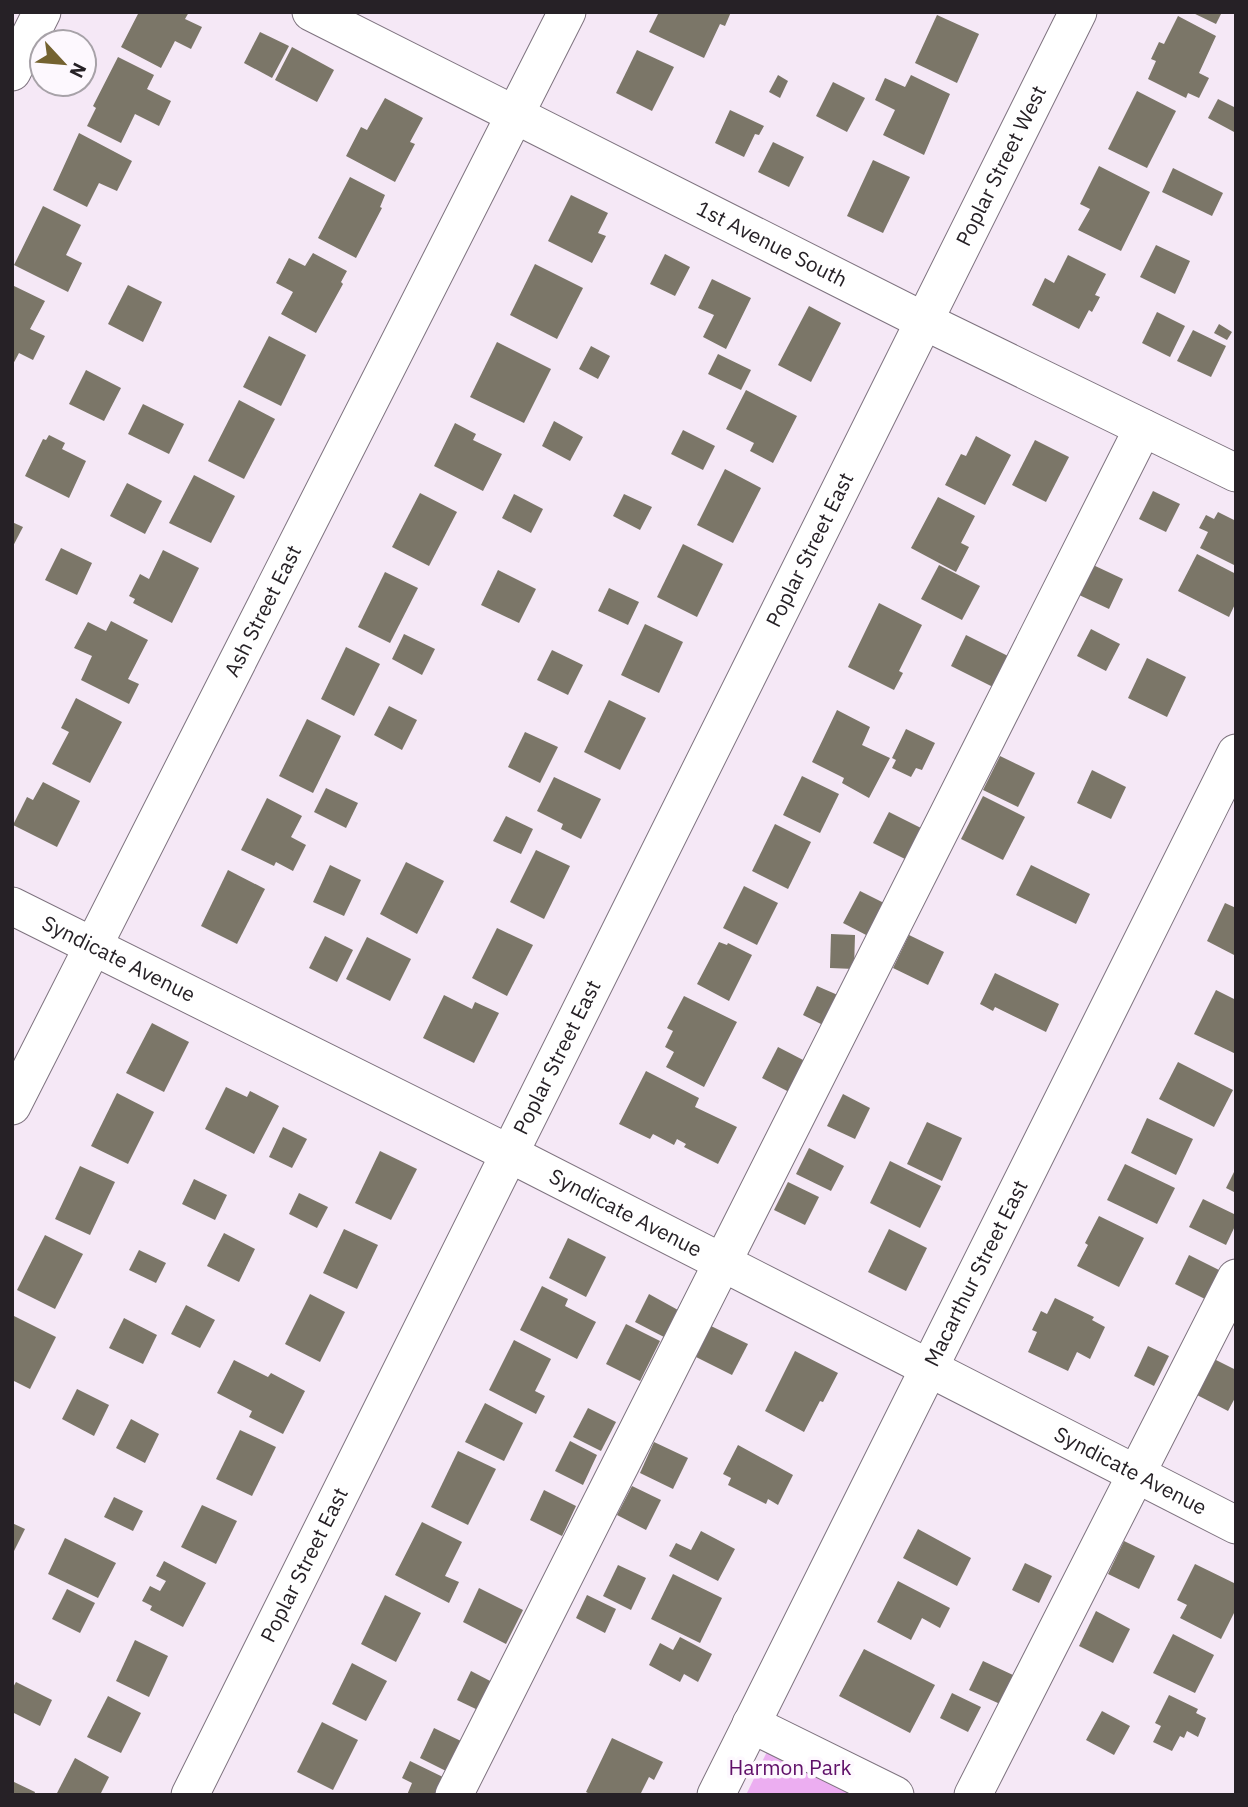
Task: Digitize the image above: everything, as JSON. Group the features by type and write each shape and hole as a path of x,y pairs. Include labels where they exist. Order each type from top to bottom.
{"street":[{"path":"12,72 42,12"},
{"name":"1st Avenue South","path":"311,12 923,321 1236,473"},
{"name":"Ash Street East","path":"12,1106 567,12"},
{"name":"Poplar Street West","path":"923,321 1078,12"},
{"name":"Poplar Street East","path":"190,1795 923,321"},
{"path":"454,1795 1143,428"},
{"name":"Macarthur Street East","path":"716,1795 1236,753"},
{"name":"Syndicate Avenue","path":"12,906 510,1154 1236,1525"},
{"path":"973,1795 1236,1278"},
{"path":"751,1724 895,1795"}],"green space":[{"name":"Harmon Park","path":"777,1731 902,1795 746,1795"}],"building":[{"path":"139,12 189,12 185,19 202,27 191,49 175,41 161,68 121,47"},
{"path":"659,12 731,12 725,26 720,24 704,58 649,32"},
{"path":"1191,12 1222,12 1216,24"},
{"path":"937,15 979,34 957,83 915,63"},
{"path":"1178,16 1216,36 1199,73 1209,78 1199,98 1188,93 1186,98 1148,79 1156,61 1151,59 1159,42 1164,44"},
{"path":"260,32 289,46 272,78 244,63"},
{"path":"292,47 334,70 317,102 275,80"},
{"path":"637,50 674,67 652,111 616,93"},
{"path":"118,57 154,75 147,89 171,101 159,126 135,114 121,143 87,126 96,108 93,106"},
{"path":"778,75 788,81 780,98 769,92"},
{"path":"911,75 950,94 924,155 883,135 895,110 875,100 885,78 905,87"},
{"path":"833,82 865,98 847,132 816,116"},
{"path":"1137,91 1176,111 1147,168 1108,149"},
{"path":"385,98 423,118 410,142 415,144 395,182 346,156 361,127 367,130"},
{"path":"1218,99 1236,108 1236,133 1208,118"},
{"path":"730,110 764,126 759,135 755,134 744,157 715,143"},
{"path":"79,133 132,161 117,191 99,183 87,207 53,190"},
{"path":"773,142 804,157 789,187 758,172"},
{"path":"873,160 910,177 883,233 847,216"},
{"path":"1099,166 1150,192 1121,251 1078,230 1090,209 1080,204"},
{"path":"1173,168 1223,193 1212,216 1162,192"},
{"path":"350,177 385,195 380,207 382,208 356,258 318,238"},
{"path":"571,195 608,213 598,233 606,236 592,263 548,241"},
{"path":"43,206 81,225 66,255 82,263 68,292 14,265"},
{"path":"1156,245 1190,261 1175,294 1140,277"},
{"path":"313,253 347,271 341,282 343,284 316,333 281,314 293,292 276,283 289,258 305,266"},
{"path":"665,254 690,267 675,296 650,284"},
{"path":"1068,255 1106,274 1095,295 1100,297 1079,329 1032,305 1045,278 1054,283"},
{"path":"535,264 583,288 557,339 510,315"},
{"path":"712,279 751,298 726,349 703,337 714,315 698,308"},
{"path":"12,285 45,301 30,329 45,336 33,360 19,353 12,366"},
{"path":"128,285 162,302 143,342 108,324"},
{"path":"809,306 841,323 811,382 778,365"},
{"path":"1157,312 1185,326 1170,357 1142,343"},
{"path":"1219,324 1232,332 1227,340 1214,333"},
{"path":"1193,330 1226,346 1211,377 1177,361"},
{"path":"269,336 306,355 281,406 243,387"},
{"path":"497,342 551,369 524,423 470,397"},
{"path":"591,346 610,356 598,379 579,369"},
{"path":"718,354 751,370 741,390 708,374"},
{"path":"86,370 121,388 104,421 69,404"},
{"path":"746,390 797,416 773,463 750,451 754,443 726,429"},
{"path":"239,400 275,419 244,479 208,461"},
{"path":"143,404 184,424 169,454 128,434"},
{"path":"554,421 583,437 570,461 542,446"},
{"path":"455,423 476,434 473,440 502,454 483,491 434,466"},
{"path":"683,430 715,446 703,470 671,454"},
{"path":"49,435 65,443 62,449 86,461 69,498 25,476 43,439 46,440"},
{"path":"976,436 1011,455 985,505 945,485 961,454 966,456"},
{"path":"1035,440 1069,457 1046,502 1012,485"},
{"path":"725,469 761,488 733,543 697,525"},
{"path":"194,475 235,496 211,543 169,523"},
{"path":"127,483 162,501 145,534 110,516"},
{"path":"1153,491 1180,504 1166,532 1139,519"},
{"path":"420,493 457,512 429,566 392,547"},
{"path":"514,494 543,509 531,533 502,518"},
{"path":"624,494 652,507 640,530 613,516"},
{"path":"938,497 975,516 961,543 969,547 956,572 911,548"},
{"path":"1218,512 1236,521 1236,566 1200,548 1208,532 1199,528 1206,515 1214,519"},
{"path":"12,522 23,527 12,548"},
{"path":"683,544 723,564 697,617 657,597"},
{"path":"61,548 92,563 77,595 45,580"},
{"path":"163,550 199,568 172,623 133,603 135,599 129,596 140,574 149,579"},
{"path":"1197,554 1236,574 1236,602 1229,617 1178,591"},
{"path":"1091,564 1123,579 1109,609 1077,594"},
{"path":"939,565 980,586 962,620 921,599"},
{"path":"498,570 536,589 519,623 481,605"},
{"path":"385,572 418,588 390,643 358,627"},
{"path":"609,588 639,602 628,625 598,611"},
{"path":"879,603 922,625 899,671 903,673 894,690 848,667"},
{"path":"111,621 148,640 128,679 139,684 129,704 81,680 92,656 74,648 88,622 106,631"},
{"path":"645,624 683,642 659,693 621,675"},
{"path":"1091,629 1120,644 1106,671 1077,656"},
{"path":"404,634 435,649 422,675 392,659"},
{"path":"966,635 1010,657 995,688 951,666"},
{"path":"346,647 380,664 354,716 321,699"},
{"path":"552,650 583,665 568,695 537,680"},
{"path":"1147,658 1186,677 1167,717 1128,698"},
{"path":"76,698 122,722 90,783 52,764 69,732 61,728"},
{"path":"609,700 646,718 620,770 584,752"},
{"path":"389,706 417,720 402,750 374,735"},
{"path":"837,710 870,727 862,745 890,758 869,798 842,783 844,778 812,762"},
{"path":"307,719 341,736 313,793 279,776"},
{"path":"906,729 935,743 922,770 916,768 911,777 892,768 896,760 892,758"},
{"path":"525,732 558,747 540,783 508,767"},
{"path":"1000,756 1035,773 1018,807 983,790"},
{"path":"1092,770 1126,787 1111,819 1077,803"},
{"path":"802,776 839,794 820,833 783,815"},
{"path":"554,777 601,799 581,839 561,829 563,824 537,811"},
{"path":"43,782 80,801 57,847 13,825 27,797 33,800"},
{"path":"326,788 358,803 346,828 314,812"},
{"path":"983,796 1025,817 1003,860 961,839"},
{"path":"267,798 302,816 291,837 306,845 293,871 276,862 274,866 241,850"},
{"path":"889,812 923,829 907,860 873,843"},
{"path":"506,816 533,829 521,854 493,841"},
{"path":"775,824 811,842 788,889 752,871"},
{"path":"536,850 570,866 544,919 510,902"},
{"path":"406,862 444,881 417,934 380,914"},
{"path":"330,865 361,880 344,916 313,902"},
{"path":"1031,865 1090,894 1076,924 1016,895"},
{"path":"228,870 265,889 237,944 201,926"},
{"path":"744,886 778,903 757,945 723,928"},
{"path":"860,891 886,904 870,937 843,923"},
{"path":"1225,903 1236,908 1236,956 1207,941"},
{"path":"497,928 533,945 507,996 472,978"},
{"path":"831,934 855,935 854,969 830,968"},
{"path":"909,935 944,952 928,985 893,968"},
{"path":"325,936 353,950 337,982 309,968"},
{"path":"367,937 411,959 390,1001 346,979"},
{"path":"719,942 728,943 752,955 729,1001 697,984"},
{"path":"995,973 1059,1004 1046,1032 995,1007 993,1011 980,1004"},
{"path":"817,986 840,996 825,1026 803,1015"},
{"path":"1216,990 1236,1000 1236,1054 1194,1034"},
{"path":"444,995 472,1009 475,1002 499,1013 474,1063 423,1038"},
{"path":"684,996 737,1022 704,1087 666,1067 674,1052 665,1047 673,1031 667,1028"},
{"path":"152,1023 189,1042 164,1092 126,1073"},
{"path":"778,1047 807,1062 791,1093 762,1078"},
{"path":"1178,1062 1233,1090 1214,1127 1159,1099"},
{"path":"646,1071 699,1098 695,1107 737,1127 718,1164 684,1147 686,1144 677,1139 674,1145 653,1134 650,1139 619,1124"},
{"path":"226,1087 247,1097 250,1091 279,1106 254,1154 205,1129"},
{"path":"117,1093 154,1112 128,1164 91,1146"},
{"path":"843,1094 870,1108 855,1139 827,1126"},
{"path":"1147,1118 1193,1139 1176,1175 1131,1153"},
{"path":"927,1122 962,1138 942,1181 907,1164"},
{"path":"283,1127 307,1139 292,1168 269,1157"},
{"path":"809,1148 844,1166 831,1191 796,1174"},
{"path":"380,1151 417,1169 391,1220 355,1203"},
{"path":"890,1161 941,1186 920,1228 870,1203"},
{"path":"1125,1164 1175,1188 1157,1224 1107,1200"},
{"path":"80,1166 115,1182 90,1235 55,1219"},
{"path":"1236,1168 1236,1193 1226,1188"},
{"path":"194,1179 227,1195 215,1220 182,1204"},
{"path":"788,1182 819,1197 805,1225 774,1210"},
{"path":"299,1193 328,1207 317,1228 289,1214"},
{"path":"1203,1199 1236,1215 1236,1224 1226,1245 1189,1227"},
{"path":"1099,1216 1144,1238 1119,1287 1077,1266"},
{"path":"344,1229 378,1245 357,1289 323,1273"},
{"path":"889,1229 927,1248 906,1291 868,1272"},
{"path":"224,1233 255,1249 239,1282 207,1266"},
{"path":"45,1235 83,1254 55,1309 17,1290"},
{"path":"568,1238 606,1257 586,1297 549,1278"},
{"path":"139,1250 166,1263 156,1283 129,1270"},
{"path":"1189,1255 1221,1271 1207,1300 1175,1284"},
{"path":"542,1286 568,1299 565,1306 596,1322 577,1359 520,1330"},
{"path":"310,1294 345,1312 320,1362 285,1344"},
{"path":"649,1294 678,1310 664,1337 635,1322"},
{"path":"1055,1298 1094,1317 1092,1320 1105,1327 1090,1359 1077,1352 1068,1371 1028,1352 1037,1332 1032,1330 1041,1311 1047,1314"},
{"path":"186,1305 215,1320 200,1348 171,1334"},
{"path":"12,1315 56,1337 30,1389 12,1380"},
{"path":"124,1318 157,1335 143,1364 109,1348"},
{"path":"626,1324 660,1341 640,1381 606,1364"},
{"path":"711,1326 748,1344 732,1375 696,1357"},
{"path":"514,1340 551,1359 535,1391 545,1396 536,1414 489,1390"},
{"path":"1148,1346 1169,1356 1154,1386 1134,1376"},
{"path":"795,1351 838,1373 804,1432 765,1411"},
{"path":"1214,1359 1236,1370 1236,1396 1228,1411 1197,1395"},
{"path":"234,1360 268,1377 271,1373 305,1391 283,1434 249,1417 252,1411 217,1393"},
{"path":"77,1389 109,1405 94,1436 62,1419"},
{"path":"485,1403 523,1423 504,1461 465,1442"},
{"path":"588,1408 616,1422 601,1451 573,1437"},
{"path":"131,1419 159,1434 145,1463 116,1448"},
{"path":"240,1430 276,1447 252,1496 216,1479"},
{"path":"570,1441 597,1455 583,1485 555,1471"},
{"path":"654,1442 688,1458 673,1489 640,1473"},
{"path":"738,1445 793,1475 778,1505 768,1499 766,1504 728,1485 731,1478 723,1474"},
{"path":"458,1451 496,1469 468,1525 431,1507"},
{"path":"632,1486 661,1500 646,1530 617,1515"},
{"path":"544,1490 576,1506 562,1536 530,1520"},
{"path":"114,1497 143,1511 133,1531 104,1517"},
{"path":"202,1505 237,1521 216,1564 181,1547"},
{"path":"422,1522 462,1542 445,1576 459,1582 449,1603 395,1575"},
{"path":"12,1523 25,1529 12,1555"},
{"path":"918,1529 971,1558 957,1586 903,1558"},
{"path":"701,1531 735,1549 718,1581 669,1556 676,1543 691,1550"},
{"path":"65,1538 116,1563 98,1598 48,1574"},
{"path":"1124,1541 1155,1556 1139,1589 1108,1574"},
{"path":"164,1561 206,1583 183,1627 150,1610 152,1606 142,1601 150,1586 160,1591 166,1581 156,1576"},
{"path":"1025,1563 1052,1576 1039,1603 1012,1590"},
{"path":"1195,1564 1236,1584 1236,1609 1221,1639 1180,1618 1187,1605 1177,1600"},
{"path":"618,1565 646,1578 631,1610 603,1596"},
{"path":"673,1574 722,1598 700,1643 651,1619"},
{"path":"898,1581 950,1608 940,1628 922,1618 911,1640 877,1622"},
{"path":"479,1588 523,1610 506,1644 463,1622"},
{"path":"67,1589 95,1603 80,1633 52,1619"},
{"path":"385,1595 421,1613 396,1662 361,1644"},
{"path":"587,1595 616,1609 605,1633 576,1618"},
{"path":"1096,1611 1130,1629 1113,1663 1079,1646"},
{"path":"1173,1634 1214,1655 1195,1693 1153,1673"},
{"path":"680,1637 712,1654 698,1682 684,1674 680,1682 649,1665 660,1643 673,1650"},
{"path":"135,1640 168,1656 149,1697 116,1681"},
{"path":"864,1649 935,1685 910,1733 839,1696"},
{"path":"983,1661 1013,1675 1000,1704 969,1690"},
{"path":"352,1663 387,1681 366,1721 332,1704"},
{"path":"471,1671 494,1683 480,1711 457,1700"},
{"path":"16,1682 52,1700 40,1726 12,1712 12,1689"},
{"path":"952,1693 981,1707 968,1732 940,1718"},
{"path":"1169,1695 1198,1709 1196,1713 1206,1718 1198,1737 1187,1731 1184,1738 1180,1736 1172,1751 1153,1742 1161,1726 1155,1723"},
{"path":"108,1696 141,1713 121,1753 87,1737"},
{"path":"1102,1711 1130,1726 1114,1755 1086,1740"},
{"path":"322,1722 358,1740 333,1790 297,1772"},
{"path":"434,1728 463,1742 448,1772 420,1758"},
{"path":"612,1738 663,1762 654,1780 649,1777 640,1795 592,1795 586,1792"},
{"path":"75,1758 109,1777 100,1795 56,1795"},
{"path":"410,1761 445,1778 436,1795 407,1795 412,1783 402,1778"},
{"path":"12,1781 35,1792 34,1795 12,1795"}]}
